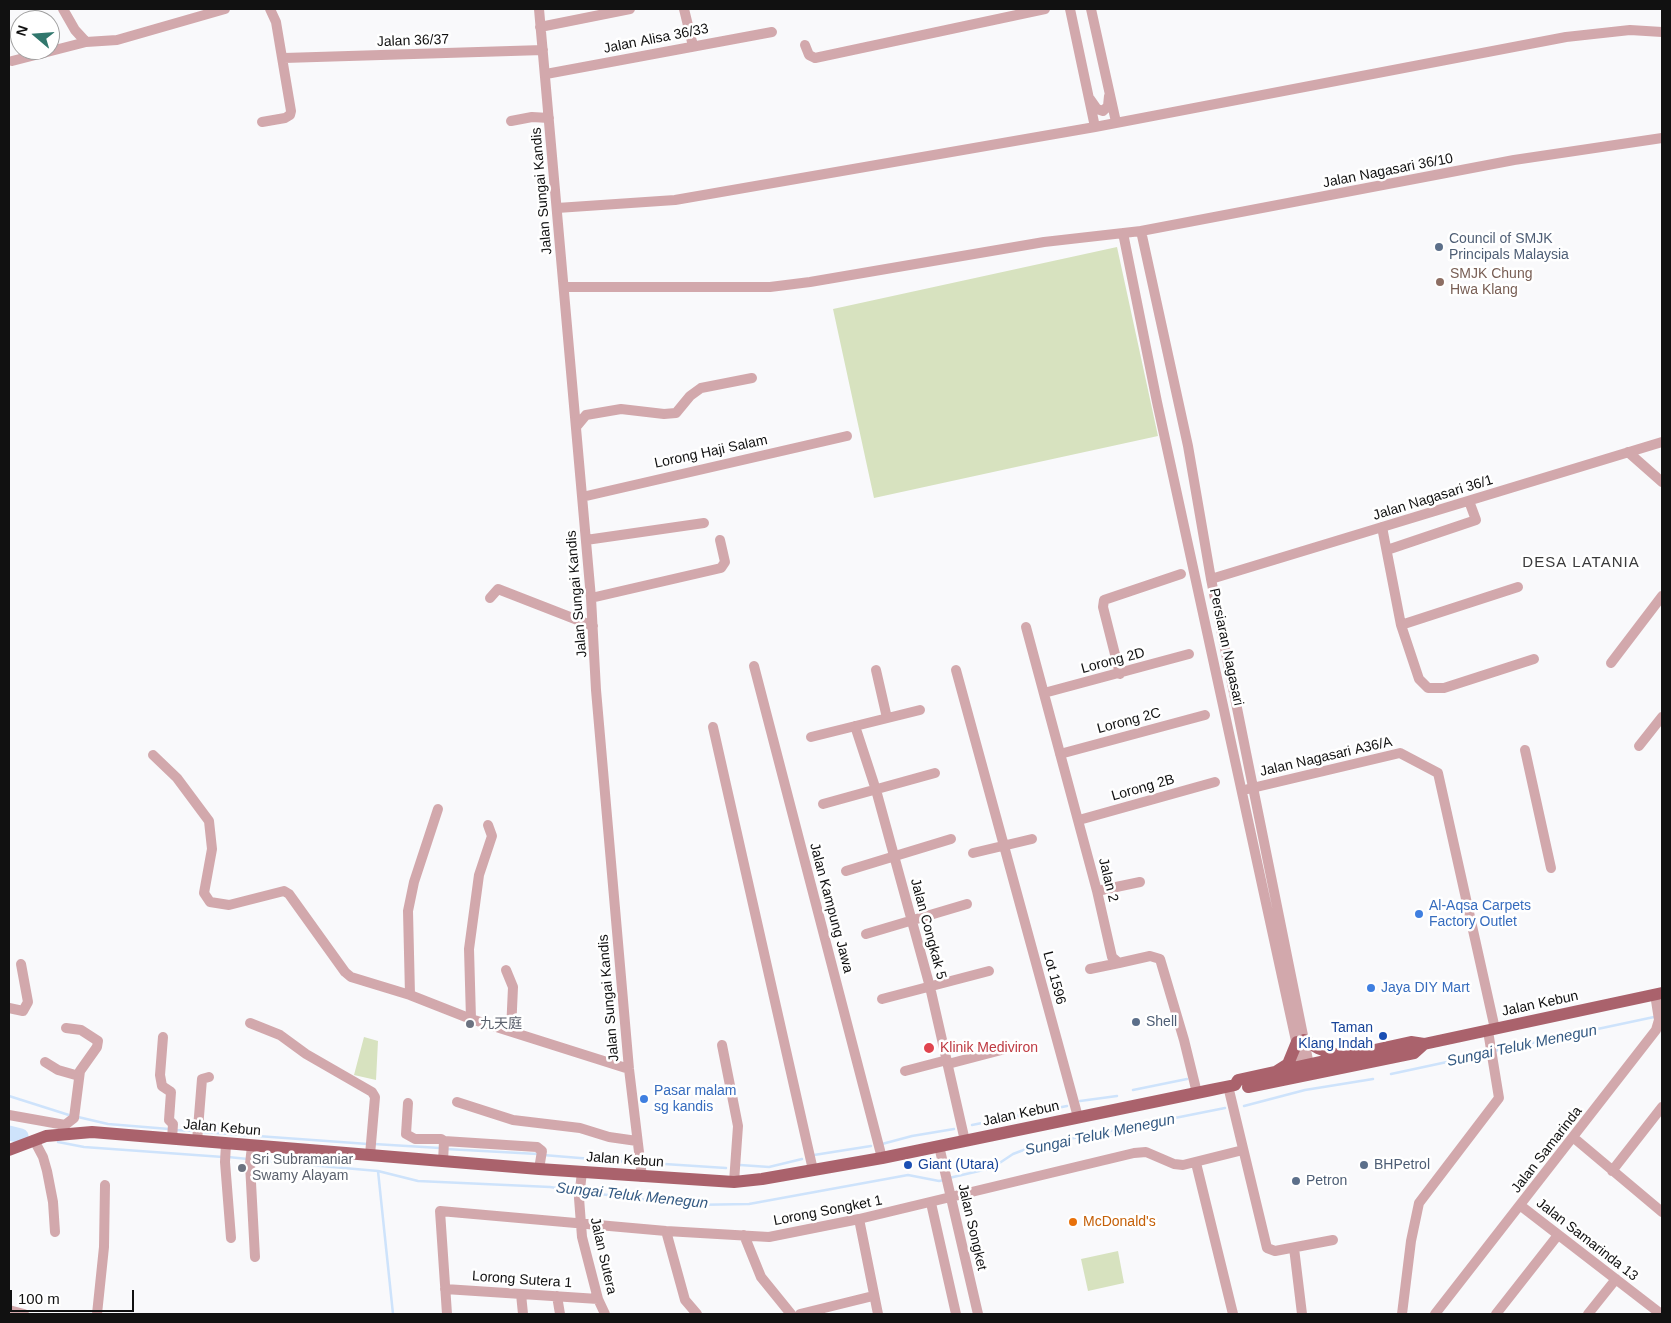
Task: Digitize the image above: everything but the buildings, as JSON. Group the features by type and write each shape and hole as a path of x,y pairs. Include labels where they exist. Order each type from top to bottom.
{"main road":[{"name":"Jalan Kebun","path":"1232,1085 1241,1088 1307,1071 1345,1058 1411,1042 1424,1044 1659,993"},
{"path":"1275,1072 1288,1064 1301,1041 1345,1058"},
{"name":"Jalan Kebun","path":"9,1150 64,1129 92,1132 172,1133 197,1135 225,1154 252,1146 444,1150 541,1159 582,1172 734,1182 882,1158 966,1141 1197,1093 1232,1085 1238,1080 1275,1072 1307,1071 1414,1053 1424,1044"}],"street":[{"path":"63,9 78,34 86,42"},
{"path":"12,61 86,42 117,40 225,9"},
{"path":"262,122 290,115 284,58 276,22 270,9"},
{"name":"Jalan Sungai Kandis","path":"539,9 558,208 591,598 596,690 629,1069 642,1177"},
{"path":"540,27 630,9"},
{"path":"684,9 693,46"},
{"path":"805,45 809,55 815,58 1045,9"},
{"path":"1070,9 1095,127"},
{"path":"1091,9 1116,122"},
{"path":"558,208 675,200 1095,127 1518,44 1603,32 1630,30 1662,32"},
{"name":"Jalan Alisa 36/33","path":"546,74 772,32"},
{"path":"75,45 78,34"},
{"name":"Jalan 36/37","path":"284,58 543,50"},
{"path":"1089,98 1097,109 1103,111 1108,106 1110,95"},
{"path":"511,121 532,117 549,118"},
{"name":"Jalan Nagasari 36/10","path":"564,288 770,287 810,282 1044,242 1141,231 1514,160 1662,138"},
{"name":"Persiaran Nagasari","path":"1141,231 1188,446 1211,579 1307,1071"},
{"name":"Persiaran Nagasari","path":"1123,233 1242,791 1301,1041"},
{"path":"1128,259 1130,250 1134,245 1139,246 1146,253"},
{"path":"576,427 586,415 621,409 664,414 676,413 690,396 701,388 752,378"},
{"name":"Lorong Haji Salam","path":"582,497 847,436"},
{"name":"Jalan Nagasari 36/1","path":"1211,579 1662,442"},
{"path":"1628,452 1662,482"},
{"path":"1387,550 1476,520 1469,501"},
{"path":"586,540 704,523"},
{"path":"1382,528 1401,625 1419,679 1428,688 1444,688 1534,659"},
{"path":"591,598 721,568 725,562 720,540"},
{"path":"1120,674 1103,607 1104,600 1181,574"},
{"path":"1401,625 1518,587"},
{"path":"490,598 498,589 593,626"},
{"path":"1611,663 1662,596"},
{"name":"Jalan 2","path":"1026,627 1097,891 1112,956 1118,963"},
{"name":"Lorong 2D","path":"1044,693 1189,654"},
{"name":"Jalan Kampung Jawa","path":"754,666 882,1158"},
{"path":"876,670 887,718"},
{"name":"Lot 1596","path":"956,670 1078,1117"},
{"path":"811,738 920,710"},
{"name":"Lorong 2C","path":"1060,754 1205,715"},
{"path":"1639,746 1662,717"},
{"name":"Jalan Congkak 5","path":"855,726 876,790 930,987 966,1141"},
{"path":"713,727 813,1170"},
{"path":"1525,750 1551,868"},
{"name":"Jalan Nagasari A36/A","path":"1242,791 1400,753 1438,773 1492,1030 1493,1053 1500,1092 1497,1103 1419,1203 1411,1241 1402,1314"},
{"path":"153,755 177,778 209,821 212,849 204,893 210,902 229,905 284,891 290,894 345,972 351,977 410,995 471,1020 629,1069"},
{"path":"823,804 935,773"},
{"name":"Lorong 2B","path":"1078,820 1215,782"},
{"path":"410,995 408,911 414,882 438,809"},
{"path":"471,1020 469,949 479,875 492,836 488,825"},
{"path":"846,871 951,839"},
{"path":"973,853 1032,839"},
{"path":"1097,891 1140,882"},
{"path":"866,934 967,904"},
{"path":"1090,969 1150,956 1160,959 1179,1021 1197,1093"},
{"path":"9,1008 23,1011 28,1002 21,964"},
{"path":"506,970 513,987 511,1031"},
{"path":"882,999 989,970"},
{"name":"Jalan Samarinda","path":"1435,1314 1574,1138 1656,1030 1660,1020 1659,993"},
{"path":"250,1023 280,1035 306,1054 372,1092 375,1098 371,1147"},
{"path":"9,1116 64,1129 75,1116 80,1071 98,1047 98,1041 81,1030 66,1028"},
{"path":"163,1037 160,1075 162,1086 171,1092 169,1120 173,1124 172,1133"},
{"path":"722,1045 738,1126 734,1182"},
{"path":"905,1071 1009,1048"},
{"path":"45,1062 58,1070 79,1076"},
{"path":"197,1135 202,1079 209,1077"},
{"path":"1232,1085 1243,1150 1266,1245 1270,1250 1275,1251 1333,1240"},
{"path":"457,1102 513,1120 580,1128 609,1137 637,1141"},
{"path":"408,1103 406,1134 415,1139 441,1139 444,1150 528,1145 541,1148 541,1159"},
{"path":"1612,1171 1662,1107"},
{"path":"1574,1138 1662,1212"},
{"path":"34,1140 43,1157 47,1171 53,1202 55,1232"},
{"path":"252,1146 250,1161 256,1257"},
{"name":"Jalan Songket","path":"939,1146 978,1314"},
{"name":"Lorong Songket 1","path":"445,1289 440,1211 666,1231 769,1236 860,1220 931,1203 950,1193 1134,1153 1146,1152 1174,1164 1196,1163 1243,1150"},
{"path":"225,1154 231,1238"},
{"path":"1196,1163 1233,1314"},
{"name":"Jalan Sutera","path":"582,1172 579,1198 580,1222 598,1299 605,1314"},
{"path":"97,1314 104,1247 105,1185"},
{"path":"931,1203 956,1314"},
{"name":"Jalan Samarinda 13","path":"1521,1206 1661,1314"},
{"path":"860,1220 873,1296 878,1314"},
{"path":"666,1231 685,1300 697,1314"},
{"path":"744,1235 761,1277 791,1314"},
{"path":"1496,1314 1558,1235"},
{"path":"1294,1248 1302,1314"},
{"path":"1588,1314 1616,1279"},
{"path":"445,1289 447,1314"},
{"name":"Lorong Sutera 1","path":"445,1289 598,1299"},
{"path":"521,1294 523,1314"},
{"path":"557,1296 560,1314"},
{"path":"800,1314 873,1296"},
{"path":"9,1310 24,1314"}],"green space":[{"path":"1117,247 1158,436 874,498 833,309"},
{"path":"364,1037 378,1041 376,1080 354,1075"},
{"path":"1118,1251 1124,1283 1088,1291 1081,1259"}],"waterway":[{"name":"Sungai Teluk Menegun","path":"1494,1051 1654,1017"},
{"name":"Sungai Teluk Menegun","path":"1391,1074 1489,1053"},
{"path":"1133,1090 1187,1079"},
{"name":"Sungai Teluk Menegun","path":"1244,1106 1305,1090 1373,1079"},
{"path":"9,1096 72,1116"},
{"path":"1080,1101 1117,1096"},
{"path":"972,1125 1067,1106"},
{"name":"Sungai Teluk Menegun","path":"949,1178 992,1168 1013,1154 1034,1146 1225,1108"},
{"path":"78,1117 108,1124 169,1129"},
{"path":"882,1144 912,1136 954,1129"},
{"path":"174,1130 196,1131"},
{"path":"202,1132 368,1144"},
{"name":"Sungai Teluk Menegun","path":"9,1133 21,1136"},
{"name":"Sungai Teluk Menegun","path":"58,1142 84,1147 223,1157"},
{"path":"374,1144 440,1148"},
{"path":"814,1155 871,1146"},
{"path":"446,1149 538,1154"},
{"path":"543,1155 629,1162"},
{"name":"Sungai Teluk Menegun","path":"228,1157 248,1159"},
{"path":"740,1165 769,1167 802,1159"},
{"name":"Sungai Teluk Menegun","path":"253,1160 378,1171 418,1181 550,1187 578,1191"},
{"path":"649,1163 726,1168"},
{"path":"378,1171 393,1314"},
{"name":"Sungai Teluk Menegun","path":"583,1192 689,1205 749,1204 908,1175 939,1181 944,1180"}],"place":[{"name":"Council of SMJK Principals Malaysia","path":"1439,247"},
{"name":"SMJK Chung Hwa Klang","path":"1440,282"},
{"name":"Al-Aqsa Carpets Factory Outlet","path":"1419,914"},
{"name":"Jaya DIY Mart","path":"1371,988"},
{"name":"Shell","path":"1136,1022"},
{"name":"九天庭","path":"470,1024"},
{"name":"Taman Klang Indah","path":"1383,1036"},
{"name":"Klinik Mediviron","path":"929,1048"},
{"name":"Pasar malam sg kandis","path":"644,1099"},
{"name":"Giant (Utara)","path":"908,1165"},
{"name":"BHPetrol","path":"1364,1165"},
{"name":"Sri Subramaniar Swamy Alayam","path":"242,1168"},
{"name":"Petron","path":"1296,1181"},
{"name":"McDonald's","path":"1073,1222"}],"district":[{"name":"DESA LATANIA","path":"1581,563"}]}
